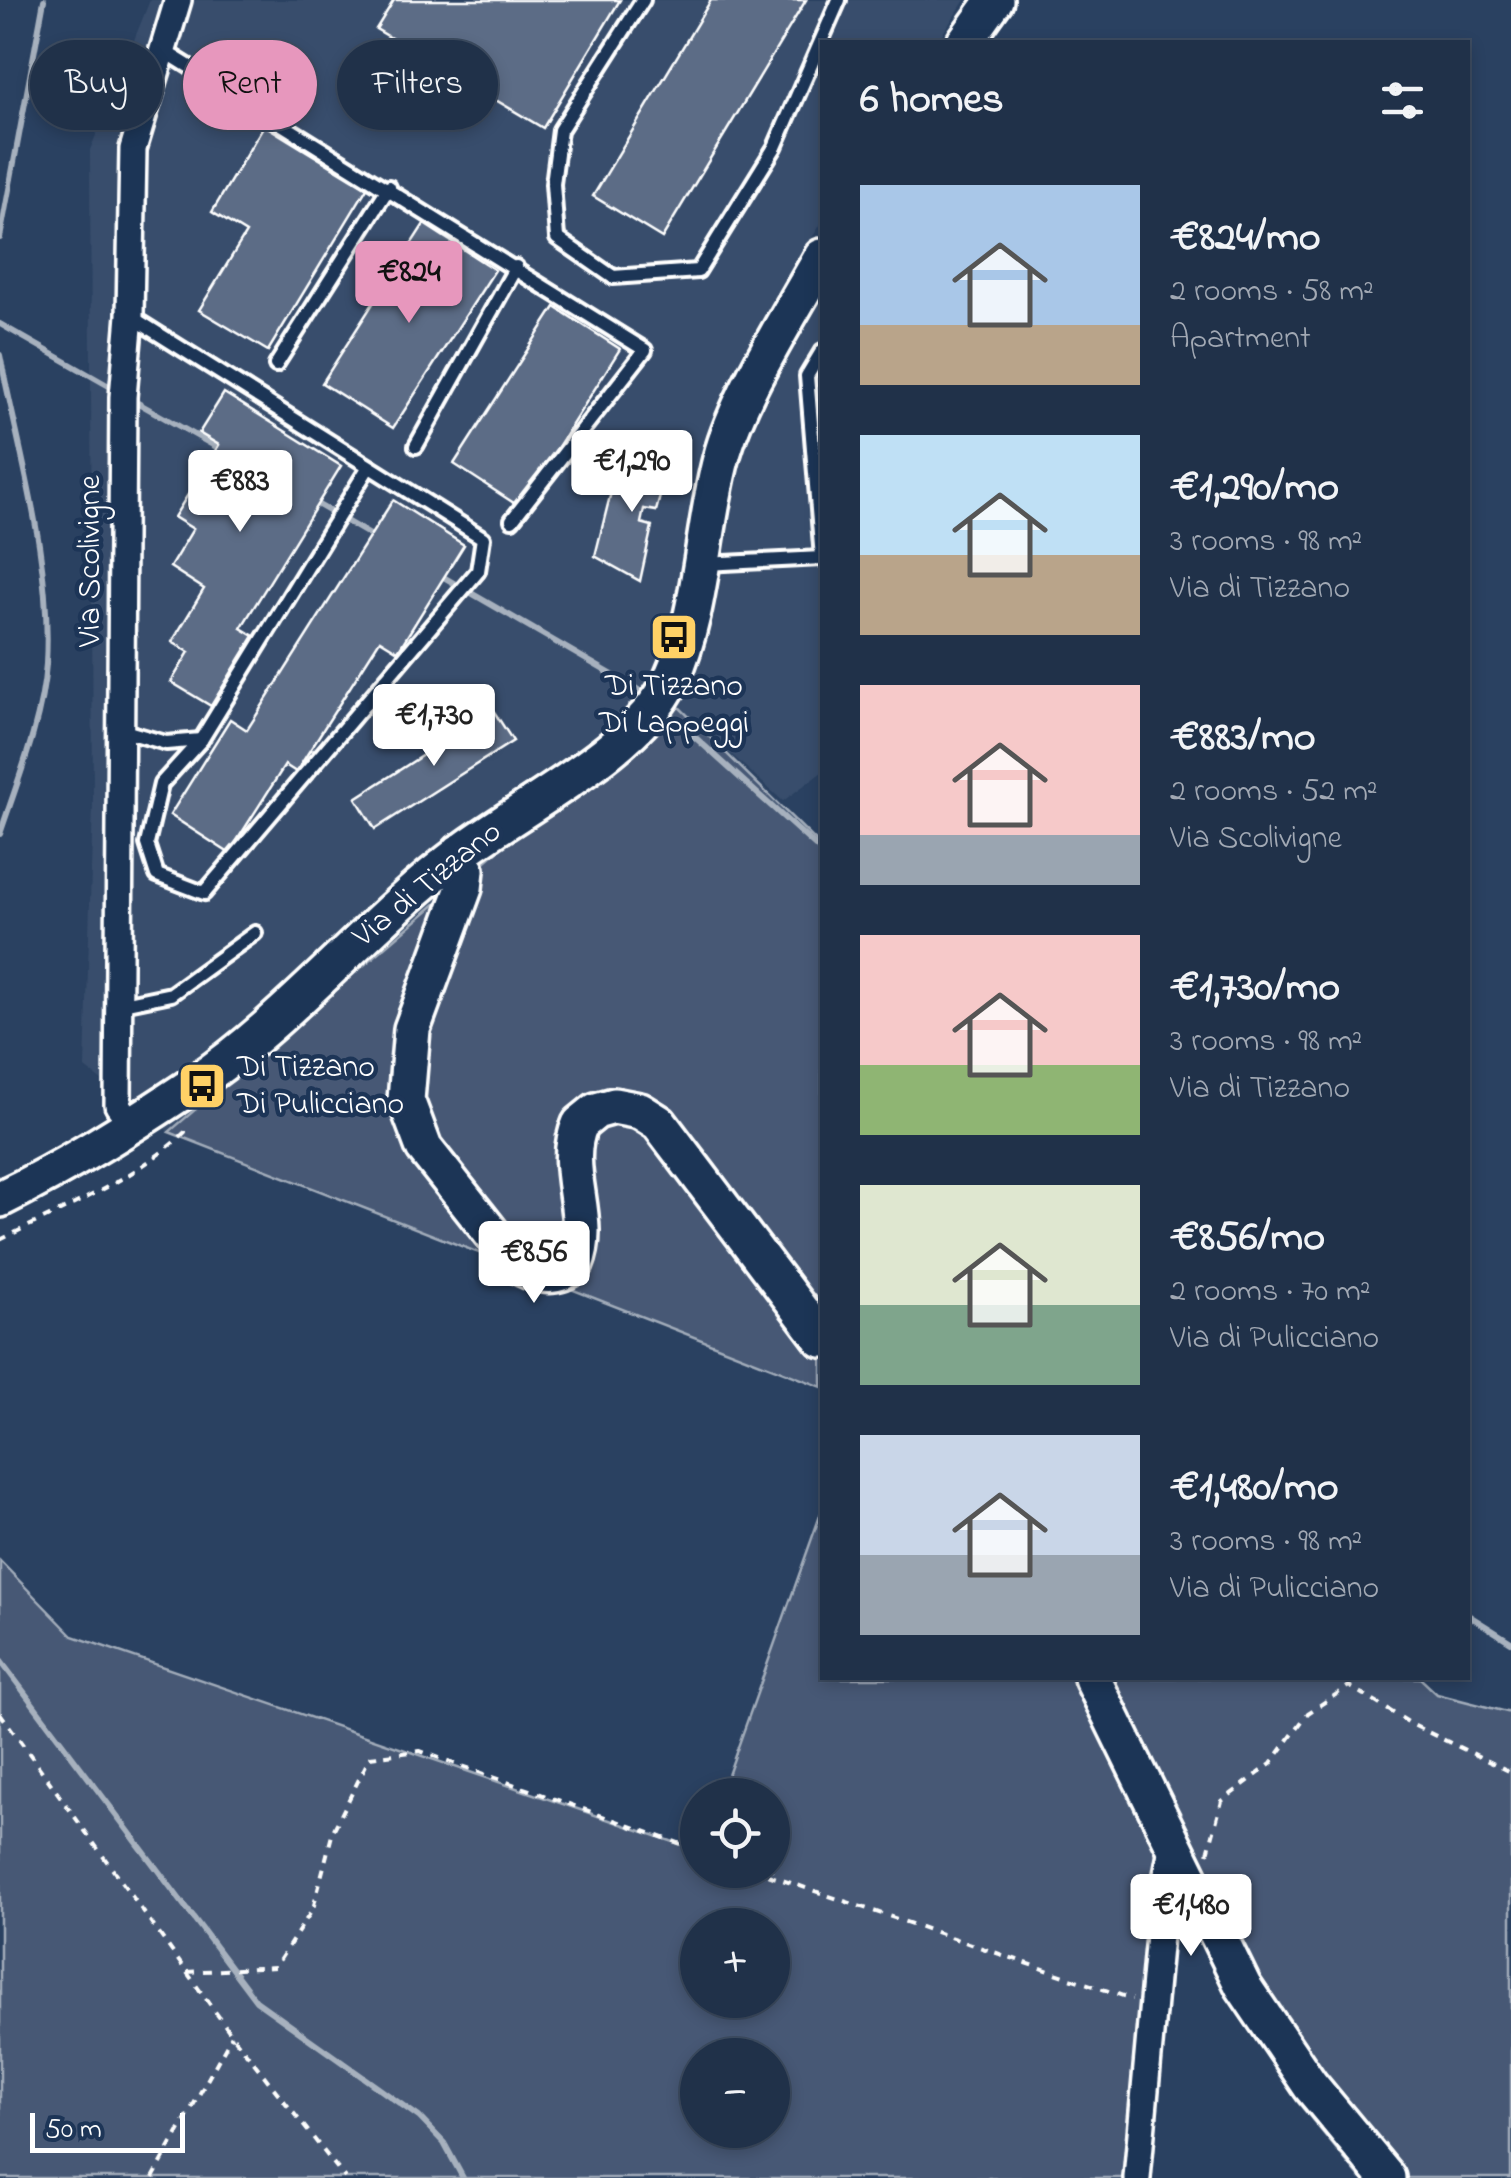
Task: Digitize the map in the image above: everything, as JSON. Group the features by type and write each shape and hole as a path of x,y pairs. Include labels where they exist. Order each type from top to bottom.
{"street":[{"name":"Via Scolivigne","path":"163,43 178,0"},
{"path":"966,40 995,0"},
{"name":"Via Scolivigne","path":"132,1124 118,1105 117,860 124,731 124,397 130,316 133,149 138,130"},
{"name":"Via di Tizzano","path":"0,1200 71,1165 179,1091 258,1031 460,852 625,738 657,703 684,640 721,456 758,376 820,261"},
{"path":"460,852 466,870 464,888 424,991 408,1055 406,1100 424,1148 515,1263 536,1274 562,1273 575,1264 582,1240 573,1160 580,1124 605,1107 640,1111 674,1139 820,1335"},
{"path":"1093,1680 1188,1876 1271,2032 1387,2178"},
{"path":"1137,2178 1162,1902 1172,1842"}],"lane":[{"path":"642,0 560,130 553,184 557,238 613,277 698,271 775,147 820,45"},
{"path":"822,40 840,0"},
{"path":"163,50 389,187 644,350 512,520"},
{"path":"276,365 389,187"},
{"path":"416,446 516,268"},
{"path":"130,316 483,538 478,571 204,894 157,876 147,844 161,784 201,740 368,468"},
{"path":"820,354 808,376 820,532"},
{"path":"702,564 820,558"},
{"path":"124,731 166,743 201,740"},
{"path":"118,1005 171,994 256,932"}],"path":[{"path":"0,1240 136,1171 169,1148 186,1132 179,1091"},
{"path":"1188,1876 1210,1850 1222,1801 1271,1764 1308,1713 1349,1686 1413,1725 1511,1772"},
{"path":"0,1713 232,2035 345,2178"},
{"path":"186,1972 274,1968 313,1910 333,1831 370,1757 420,1750 680,1844"},
{"path":"790,1882 1140,2001"},
{"path":"153,2178 232,2035"}],"shaded area":[{"path":"150,0 965,0 938,40 820,40 820,225 786,279 820,276 820,773 783,801 672,701 169,1132 85,1068 93,805 90,150 98,130 163,130 163,40 134,40"},
{"path":"673,701 820,845 820,1386 169,1132"},
{"path":"820,1516 820,1680 1422,1680 1437,1694 1511,1713 1511,2178 1360,2178 1297,2101 1161,1849 1140,2001 1124,2178 0,2178 0,1561 73,1636 680,1844 680,1888 790,1888 790,1778 727,1778"}],"building":[{"path":"394,0 620,0 543,128 498,101 498,40 395,40 376,29"},
{"path":"711,0 806,0 662,238 593,196"},
{"path":"261,130 272,130 367,188 268,351 199,310 246,233 212,212"},
{"path":"424,224 495,270 393,428 322,383"},
{"path":"555,307 620,349 520,507 454,464"},
{"path":"224,393 341,466 241,628 254,636 211,706 171,682 189,652 172,642 204,589 170,567 193,529 174,517 219,445 199,433"},
{"path":"641,449 669,463 656,511 644,509 641,523 652,526 640,581 595,556 610,496"},
{"path":"393,500 464,545 398,651 380,640 296,772 285,765 229,853 170,815 230,719 247,730"},
{"path":"493,710 513,741 375,829 356,798"}],"waterway":[{"path":"0,238 44,0"},
{"path":"0,324 116,390"},
{"path":"0,355 33,508 47,625 40,707 0,834"},
{"path":"131,399 225,452"},
{"path":"310,500 377,539"},
{"path":"440,575 649,696"},
{"path":"666,711 820,850"},
{"path":"1470,1616 1511,1642"},
{"path":"0,1660 256,2001 419,2117 444,2143 463,2178"}],"place":[{"name":"Di Tizzano Di Lappeggi","path":"674,637"},
{"name":"Di Tizzano Di Pulicciano","path":"202,1086"}]}
